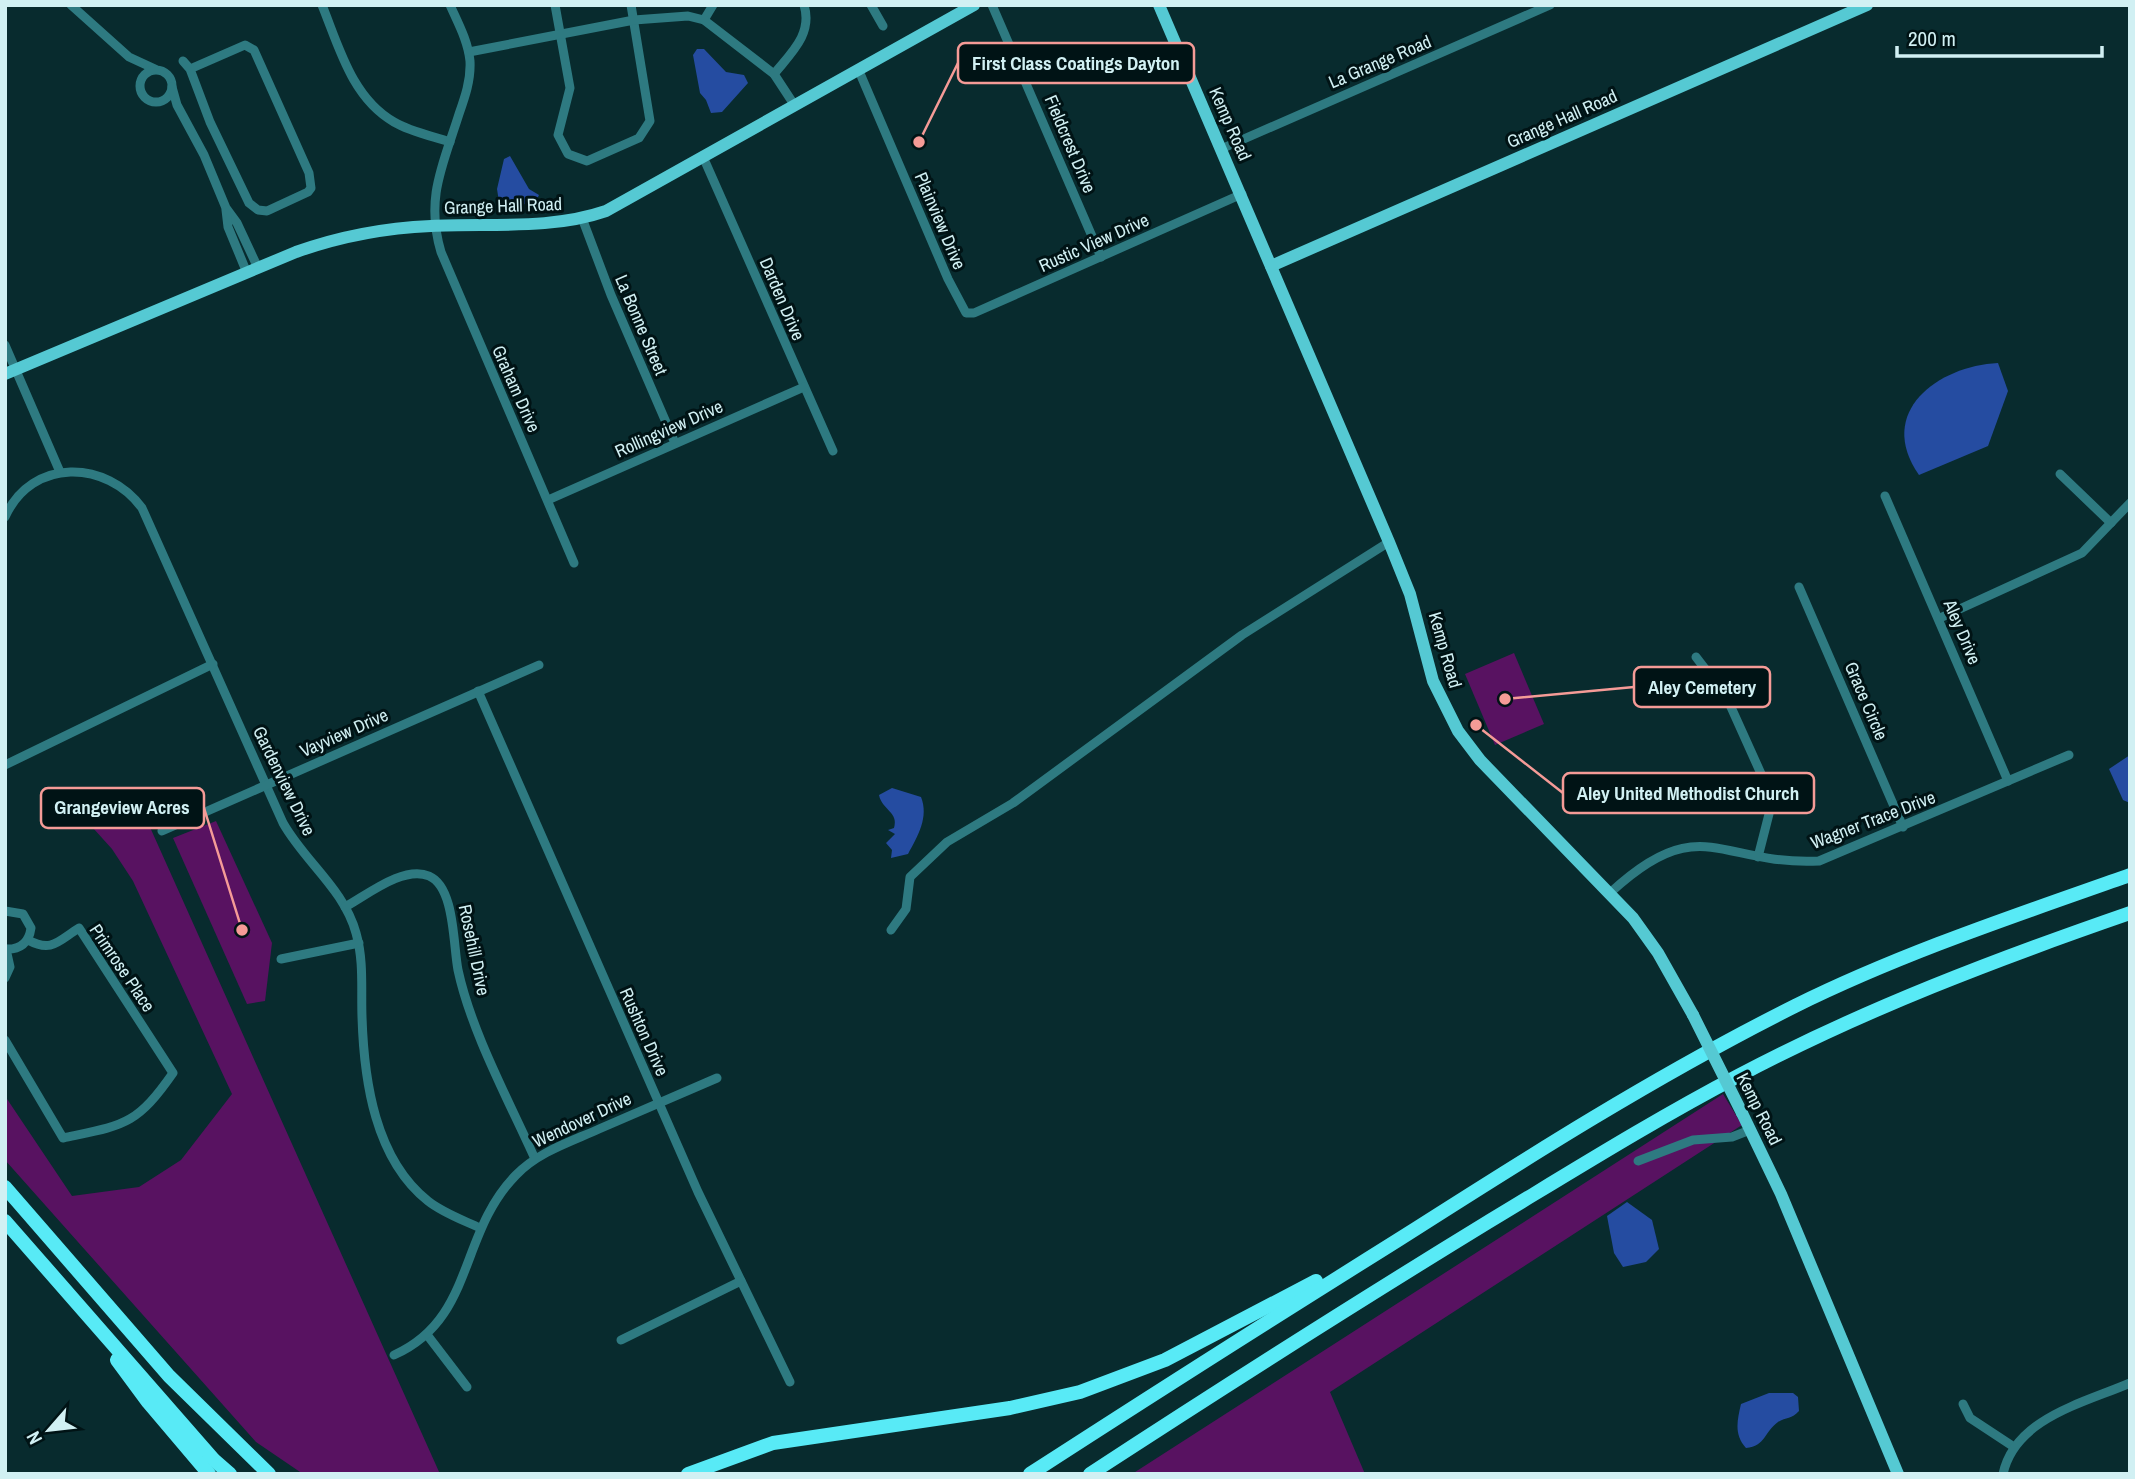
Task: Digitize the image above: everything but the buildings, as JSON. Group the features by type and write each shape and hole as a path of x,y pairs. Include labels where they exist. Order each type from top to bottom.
{"highway":[{"path":"1030,1474 1628,1096 1798,1005 1996,922 2130,875"},
{"path":"1090,1474 1357,1302 1621,1141 1741,1074 1849,1022 1984,964 2130,912"},
{"path":"5,1187 169,1376 269,1474"},
{"path":"5,1221 214,1460 230,1474"},
{"path":"688,1474 773,1443 1010,1408 1109,1382 1197,1345 1413,1230"},
{"path":"61,1283 148,1402 209,1474"}],"main road":[{"name":"Grange Hall Road","path":"11,372 252,270 343,236 433,226 530,224 582,219 614,207 704,159 974,5"},
{"name":"Kemp Road","path":"1159,5 1389,542 1410,594 1433,681 1458,731 1480,760 1611,892 1658,953 1693,1015 1750,1130 1807,1255 1898,1474"},
{"name":"Grange Hall Road","path":"1272,266 1867,5"}],"street":[{"path":"71,5 129,57 166,72 185,122 204,155 226,208 237,223 252,270"},
{"path":"321,5 356,85 373,106 400,125 450,142"},
{"path":"433,226 436,185 468,88 469,52 450,5"},
{"path":"555,5 570,88 558,129 560,142 574,158 587,161 639,138 650,121 631,5"},
{"path":"704,20 713,5"},
{"path":"774,74 804,37 807,15 803,5"},
{"path":"871,5 883,26"},
{"name":"Fieldcrest Drive","path":"992,5 1101,257"},
{"name":"La Grange Road","path":"1221,149 1550,5"},
{"path":"469,52 634,20 680,15 704,20 774,74 795,106"},
{"path":"183,61 190,69 210,122 249,203 258,211 267,211 308,192 311,188 309,173 254,50 245,45 190,69"},
{"path":"129,57 141,79 142,95 185,122"},
{"path":"141,79 155,69"},
{"name":"Plainview Drive","path":"859,71 960,306"},
{"path":"157,102 167,97 172,88"},
{"name":"Darden Drive","path":"704,159 832,451"},
{"name":"Rustic View Drive","path":"960,306 967,313 974,313 1241,194"},
{"name":"La Bonne Street","path":"582,219 600,270 675,443"},
{"name":"Graham Drive","path":"433,226 441,252 574,563"},
{"path":"5,345 11,372 60,472 28,488 5,517"},
{"name":"Rollingview Drive","path":"548,500 804,387"},
{"name":"Gardenview Drive","path":"60,472 78,470 104,476 125,488 146,515 291,838 345,906 359,943 367,1084 382,1132 398,1164 419,1193 441,1210 480,1228"},
{"path":"2060,474 2110,523"},
{"name":"Aley Drive","path":"1885,496 1940,618 2008,781"},
{"path":"1940,618 2066,562 2096,541 2130,503"},
{"path":"891,929 906,909 910,877 947,842 1013,803 1242,635 1389,542"},
{"name":"Grace Circle","path":"1799,587 1903,827"},
{"path":"1696,657 1726,696 1767,787 1769,814 1758,857"},
{"path":"5,765 213,664"},
{"name":"Vayview Drive","path":"162,831 539,665"},
{"name":"Rushton Drive","path":"478,691 658,1103 790,1382"},
{"name":"Wagner Trace Drive","path":"1611,892 1650,859 1684,847 1723,847 1758,857 1792,862 1818,861 2069,755"},
{"name":"Rosehill Drive","path":"345,906 411,874 427,875 440,885 447,898 458,972 468,1003 534,1159"},
{"path":"5,912 17,911 29,921 28,940 20,947 6,949 10,967 5,978"},
{"name":"Primrose Place","path":"5,1040 64,1138 118,1126 150,1107 173,1073 79,928 49,947 43,948 28,940"},
{"path":"281,959 359,943"},
{"name":"Wendover Drive","path":"394,1355 428,1336 451,1302 480,1228 500,1192 534,1159 717,1078"},
{"path":"1638,1161 1693,1140 1732,1138 1750,1130"},
{"path":"621,1340 741,1281"},
{"path":"428,1336 467,1387"},
{"path":"2003,1474 2014,1447 2037,1424 2130,1383"},
{"path":"1963,1404 1970,1418 2014,1447"}],"shaded area":[{"path":"1514,653 1544,724 1495,745 1465,674"},
{"path":"136,796 440,1474 303,1474 256,1442 5,1160 5,1096 72,1196 139,1187 181,1160 232,1094 133,881 112,849 84,818"},
{"path":"216,821 272,943 265,1001 247,1004 173,838"},
{"path":"1723,1094 1742,1125 1330,1392 1365,1474 1132,1474"}],"water":[{"path":"697,49 704,49 726,72 744,75 748,83 722,112 711,113 700,93 693,55"},
{"path":"510,156 529,189 539,195 535,203 507,206 499,202 497,189 504,159"},
{"path":"1998,363 2008,391 1988,446 1919,475 1907,452 1904,431 1909,413 1919,396 1954,373"},
{"path":"2130,755 2130,803 2123,800 2109,769"},
{"path":"892,788 921,797 924,812 919,833 908,854 891,858 892,850 886,843 895,834 888,830 894,828 895,823 879,795"},
{"path":"1627,1202 1652,1220 1659,1249 1646,1262 1623,1267 1614,1253 1607,1216"},
{"path":"1769,1393 1793,1393 1798,1397 1799,1411 1778,1422 1761,1442 1746,1448 1738,1433 1741,1404"}],"place":[{"name":"First Class Coatings Dayton","path":"919,142"},
{"name":"Aley Cemetery","path":"1505,699"},
{"name":"Aley United Methodist Church","path":"1476,725"},
{"name":"Grangeview Acres","path":"242,930"}]}
